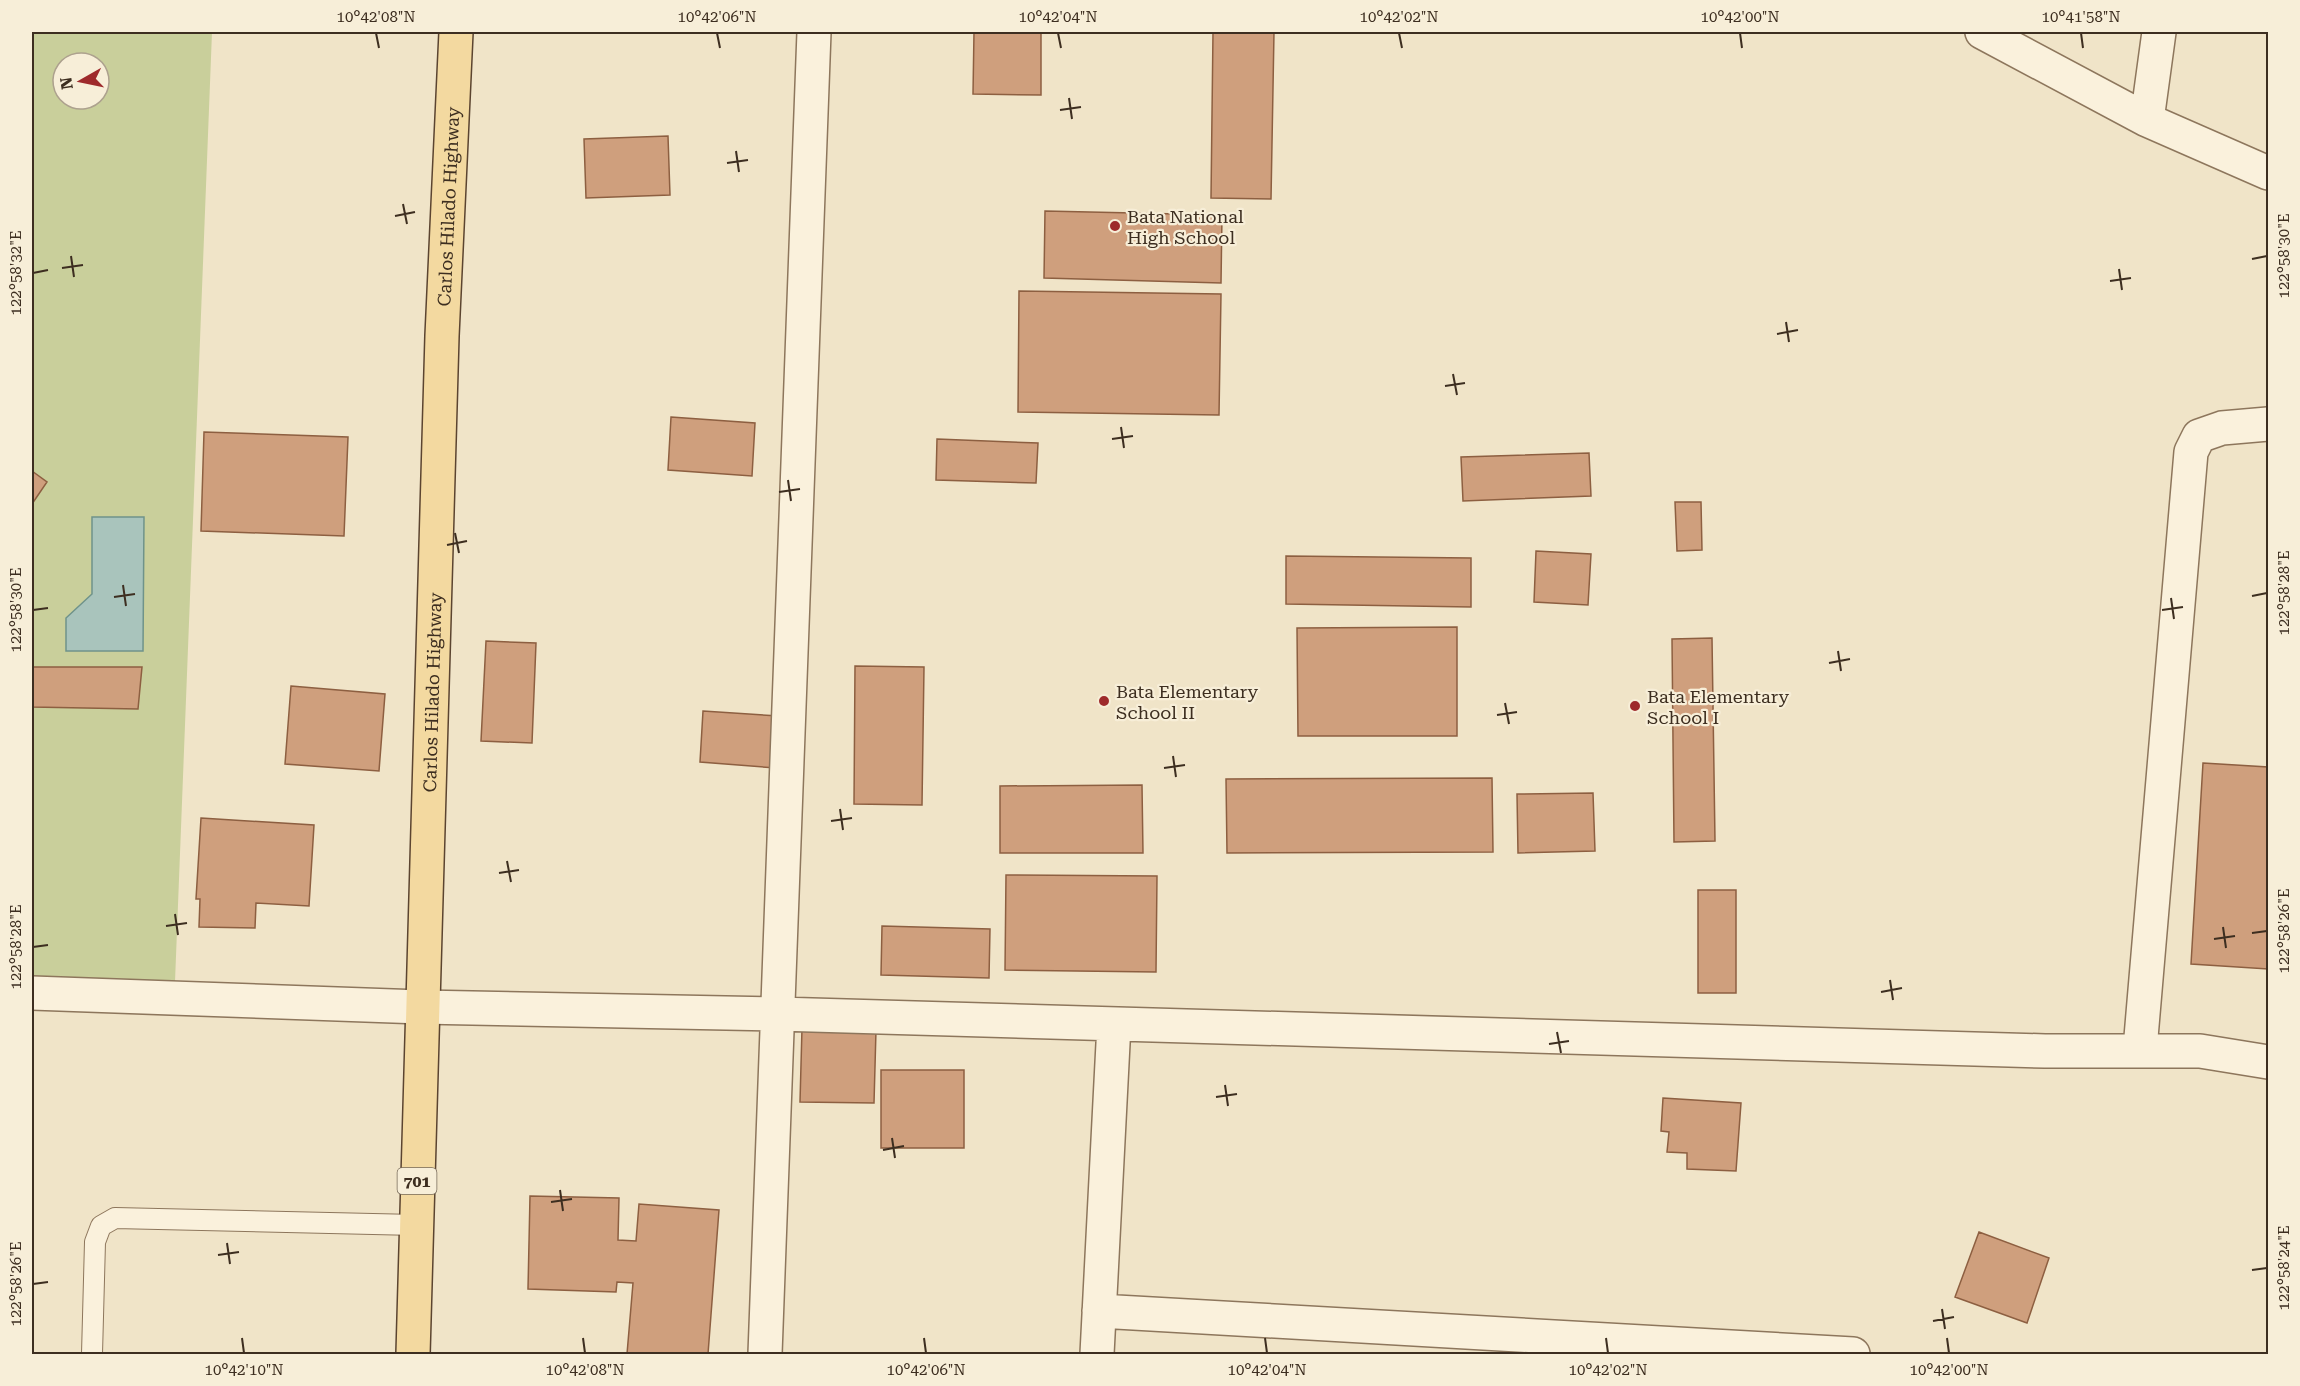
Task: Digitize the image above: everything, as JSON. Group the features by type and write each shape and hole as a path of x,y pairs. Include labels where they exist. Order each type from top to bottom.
{"main road":[{"name":"Carlos Hilado Highway","path":"413,1354 441,348 456,32"}],"street":[{"path":"765,1354 814,32"},
{"path":"2147,120 2159,32"},
{"path":"1994,35 2147,120 2268,173"},
{"path":"2140,1049 2191,452 2199,436 2222,428 2268,424"},
{"path":"32,993 421,1007 778,1014 2045,1051 2140,1049 2200,1051 2268,1062"},
{"path":"1097,1354 1114,1024"},
{"path":"1099,1311 1853,1354"}],"lane":[{"path":"92,1354 95,1242 101,1226 115,1218 416,1225"}],"green space":[{"path":"32,32 212,32 175,982 32,977"}],"water":[{"path":"92,517 144,517 143,651 66,651 66,618 92,594"}],"building":[{"path":"974,32 1041,32 1041,95 973,94"},
{"path":"1213,32 1274,32 1271,199 1211,198"},
{"path":"668,136 670,195 586,198 584,139"},
{"path":"1045,211 1222,215 1221,283 1044,278"},
{"path":"1019,291 1221,294 1219,415 1018,412"},
{"path":"671,417 755,423 752,476 668,470"},
{"path":"204,432 348,437 344,536 201,531"},
{"path":"937,439 1038,443 1036,483 936,480"},
{"path":"1589,453 1591,496 1463,501 1461,457"},
{"path":"32,471 47,482 32,504"},
{"path":"1675,502 1701,502 1702,550 1677,551"},
{"path":"1536,551 1591,554 1588,605 1534,602"},
{"path":"1286,556 1471,558 1471,607 1286,604"},
{"path":"1457,627 1457,736 1298,736 1297,628"},
{"path":"1712,638 1715,841 1674,842 1672,639"},
{"path":"486,641 536,643 532,743 481,741"},
{"path":"855,666 924,667 922,805 854,804"},
{"path":"32,667 142,667 138,709 32,707"},
{"path":"291,686 385,694 379,771 285,764"},
{"path":"703,711 779,716 776,768 700,762"},
{"path":"2203,763 2268,767 2268,969 2191,964"},
{"path":"1492,778 1493,852 1227,853 1226,779"},
{"path":"1142,785 1143,853 1000,853 1000,786"},
{"path":"1593,793 1595,851 1518,853 1517,794"},
{"path":"201,818 314,825 309,906 256,903 255,928 199,927 200,899 196,899"},
{"path":"1006,875 1157,876 1156,972 1005,970"},
{"path":"1698,890 1736,890 1736,993 1698,993"},
{"path":"882,926 990,929 989,978 881,975"},
{"path":"802,1028 876,1030 874,1103 800,1102"},
{"path":"881,1070 964,1070 964,1148 881,1148"},
{"path":"1663,1098 1741,1103 1736,1171 1687,1169 1687,1153 1667,1152 1669,1132 1661,1131"},
{"path":"530,1196 619,1198 618,1240 636,1241 639,1204 719,1210 708,1354 627,1354 633,1283 617,1282 616,1292 528,1289"},
{"path":"1979,1232 2049,1258 2027,1323 1955,1297"}],"place":[{"name":"Bata National High School","path":"1115,226"},
{"name":"Bata Elementary School II","path":"1104,701"},
{"name":"Bata Elementary School I","path":"1635,706"}]}
